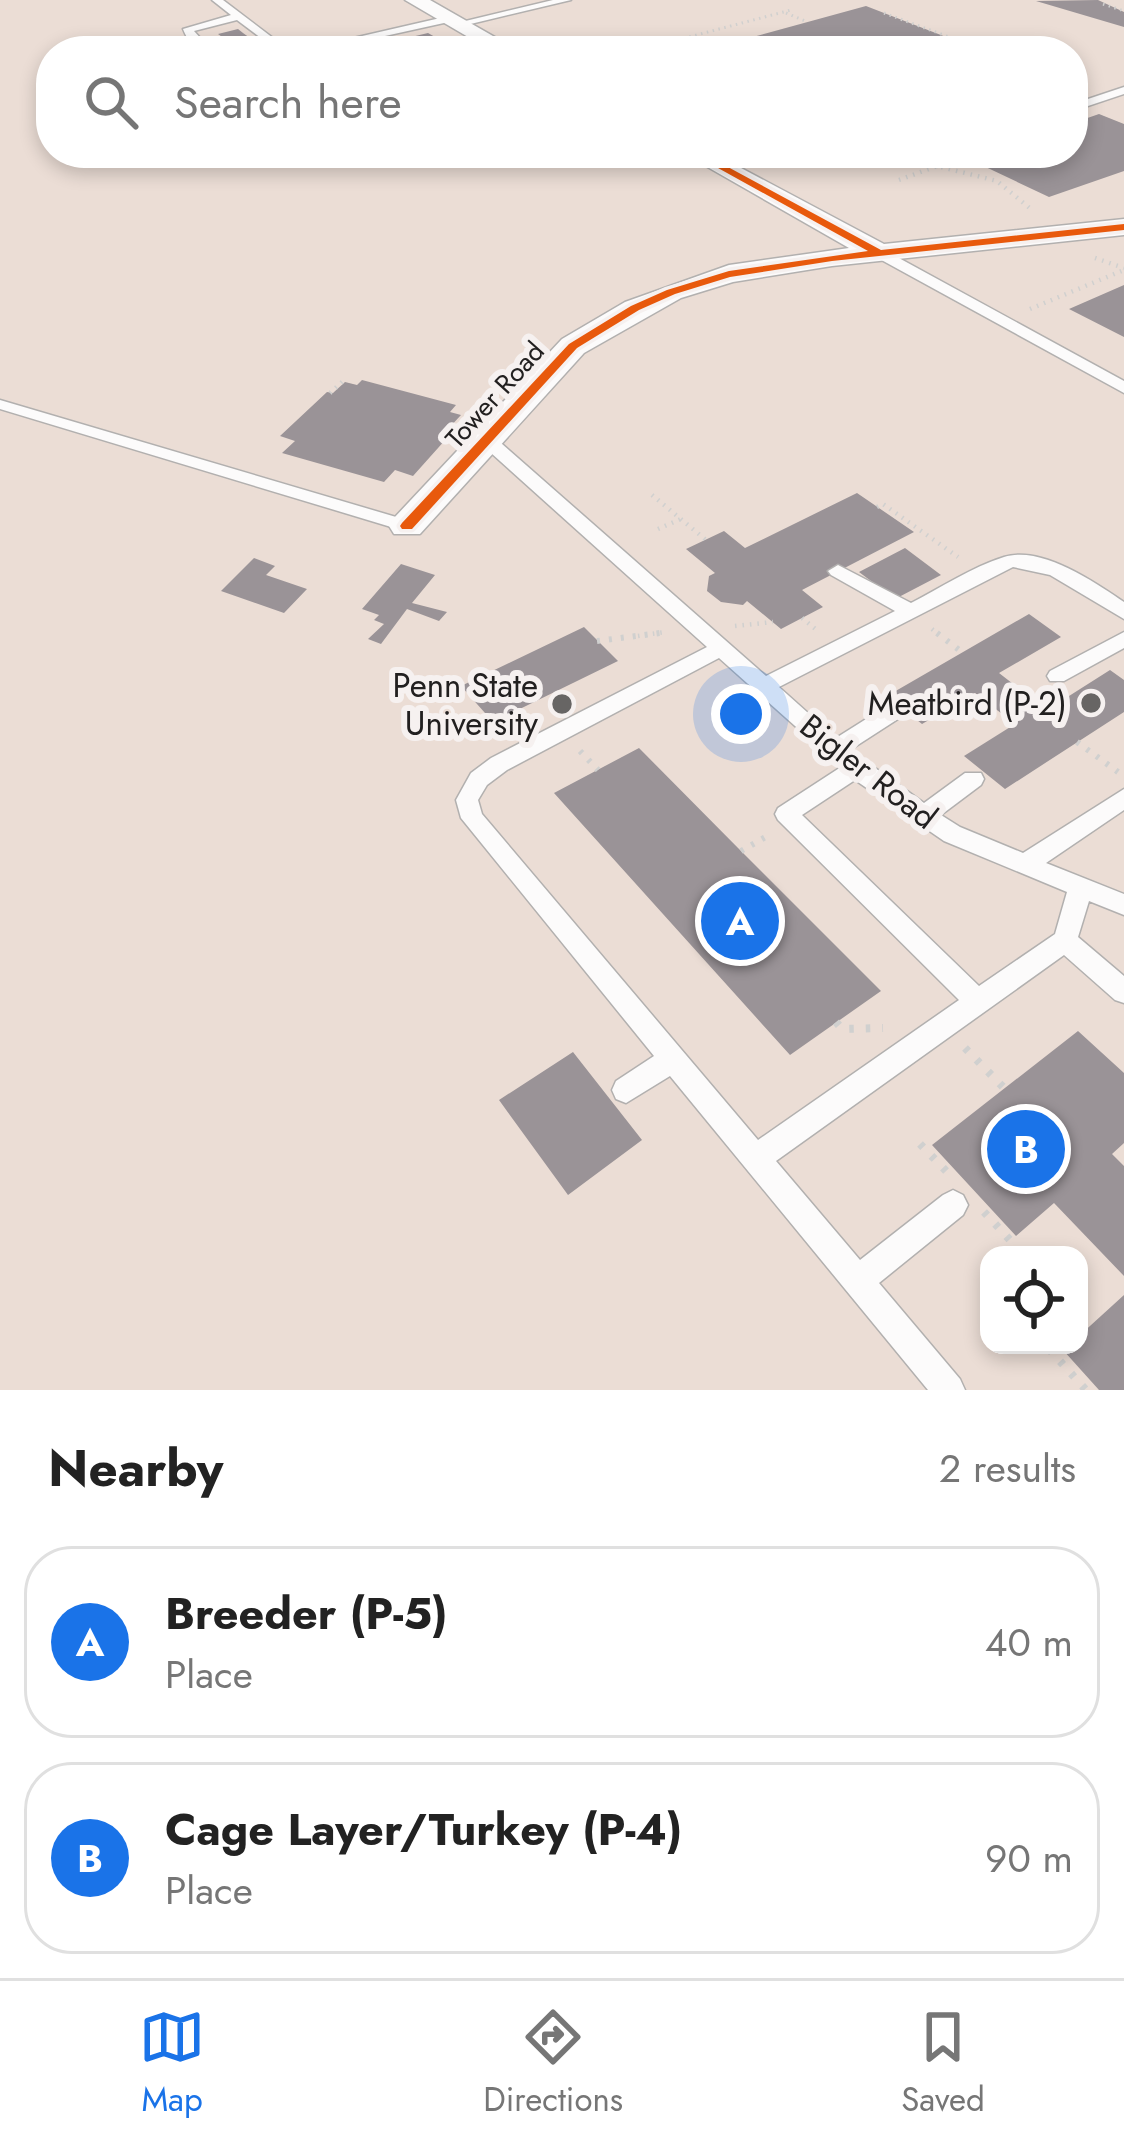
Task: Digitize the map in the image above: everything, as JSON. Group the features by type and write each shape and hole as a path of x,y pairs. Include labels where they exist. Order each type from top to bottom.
{"street":[{"path":"416,0 481,36"},
{"path":"723,168 881,254"},
{"name":"Tower Road","path":"407,526 560,357 634,308 729,274 1124,227"}],"lane":[{"path":"217,0 265,36"},
{"path":"378,36 566,0"},
{"path":"190,36 188,28 238,16"},
{"path":"1088,103 1124,90"},
{"path":"881,254 1124,388"},
{"path":"2,404 407,526"},
{"name":"Bigler Road","path":"487,440 725,637 764,686 856,768 952,834 1124,905"},
{"path":"764,686 1010,561 1034,561 1066,572 1124,611"},
{"path":"838,571 909,611"},
{"path":"725,637 479,779 467,800 472,818 949,1390"},
{"path":"1057,676 1124,639"},
{"path":"835,749 890,714"},
{"path":"856,768 786,814 978,1002"},
{"path":"924,815 973,779"},
{"path":"1026,864 1124,798"},
{"path":"756,1158 1065,940 1081,887"},
{"path":"1065,940 1124,992"},
{"path":"626,1090 673,1059"},
{"path":"858,1281 953,1205"}],"path":[{"path":"1103,4 1124,11"},
{"path":"693,36 791,10"},
{"path":"783,12 805,21"},
{"path":"884,13 945,36"},
{"path":"899,180 932,168"},
{"path":"945,168 997,181 1034,212"},
{"path":"1028,310 1124,270"},
{"path":"330,392 343,381"},
{"path":"652,495 706,540"},
{"path":"878,506 883,504 982,574"},
{"path":"658,529 681,519"},
{"path":"909,611 962,653"},
{"path":"725,637 773,622"},
{"path":"597,640 686,630"},
{"path":"1077,742 1124,776"},
{"path":"920,1144 938,1162"},
{"path":"1053,1354 1086,1390"}],"shaded area":[{"name":"Penn State University","path":"0,0 1124,0 1124,1390 0,1390"}],"building":[{"path":"1098,0 1124,12 1124,27 1036,1"},
{"path":"866,6 943,36 756,36"},
{"path":"238,29 248,36 221,36"},
{"path":"1099,114 1124,124 1124,171 1049,197 988,168 1088,168 1088,118"},
{"path":"1124,285 1124,337 1069,309"},
{"path":"362,380 456,405 450,412 461,415 449,428 455,429 413,476 395,470 384,482 282,453 295,441 280,436 327,392 333,393 345,382 357,385"},
{"path":"857,493 914,532 802,590 823,607 781,629 747,601 743,605 721,602 707,591 709,576 715,573 686,549 724,531 745,548"},
{"path":"905,548 941,575 895,599 859,572"},
{"path":"254,558 275,566 266,575 307,589 284,613 221,591"},
{"path":"401,564 435,575 412,603 447,612 439,621 407,609 381,644 368,639 384,624 374,620 379,615 362,609"},
{"name":"Meatbird (P-2)","path":"1029,614 1061,637 999,673 1047,710 1110,670 1124,680 1124,712 1005,789 964,756 1015,724 975,693 922,724 887,696"},
{"path":"584,627 618,661 493,722 461,686"},
{"path":"639,748 881,991 790,1055 554,793"},
{"path":"1078,1031 1124,1073 1124,1143 1112,1154 1124,1166 1124,1276 1054,1203 1016,1236 932,1145"},
{"path":"573,1052 642,1140 568,1195 499,1100"},
{"path":"1124,1295 1124,1390 1099,1390 1067,1354 1088,1354 1088,1328"}],"cycle path":[{"path":"723,168 881,254"},
{"path":"407,526 573,346 671,292 729,274 832,258 1124,227"}],"place":[{"name":"Meatbird (P-2)","path":"1091,703"},
{"name":"Penn State University","path":"562,704"},
{"name":"Breeder (P-5)","path":"740,921"},
{"name":"Cage Layer/Turkey (P-4)","path":"1026,1149"}]}
